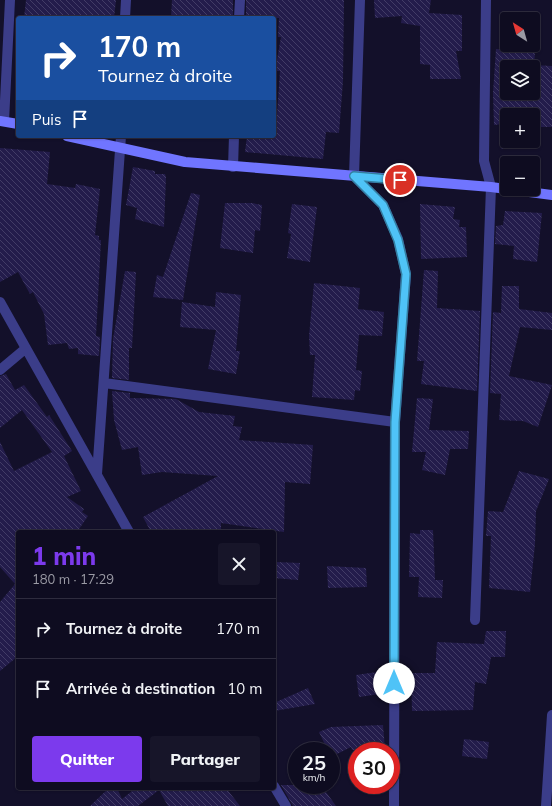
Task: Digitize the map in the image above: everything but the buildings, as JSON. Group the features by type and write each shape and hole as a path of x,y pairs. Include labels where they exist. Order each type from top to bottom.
{"street":[{"path":"10,0 2,121 16,124"},
{"path":"125,16 126,0"},
{"path":"239,16 240,0"},
{"path":"360,0 354,176 383,205 398,240 406,274 395,422 394,806"},
{"path":"475,620 491,187 484,161 486,0"},
{"path":"76,138 185,162 491,187 552,195"},
{"path":"97,474 120,138"},
{"path":"233,167 234,138"},
{"path":"0,302 128,530"},
{"path":"0,370 25,349"},
{"path":"104,383 395,422"},
{"path":"546,806 552,714"},
{"path":"276,789 286,806"}],"route":[{"path":"394,683 395,422 406,274 398,240 383,205 354,176 400,180"}]}
